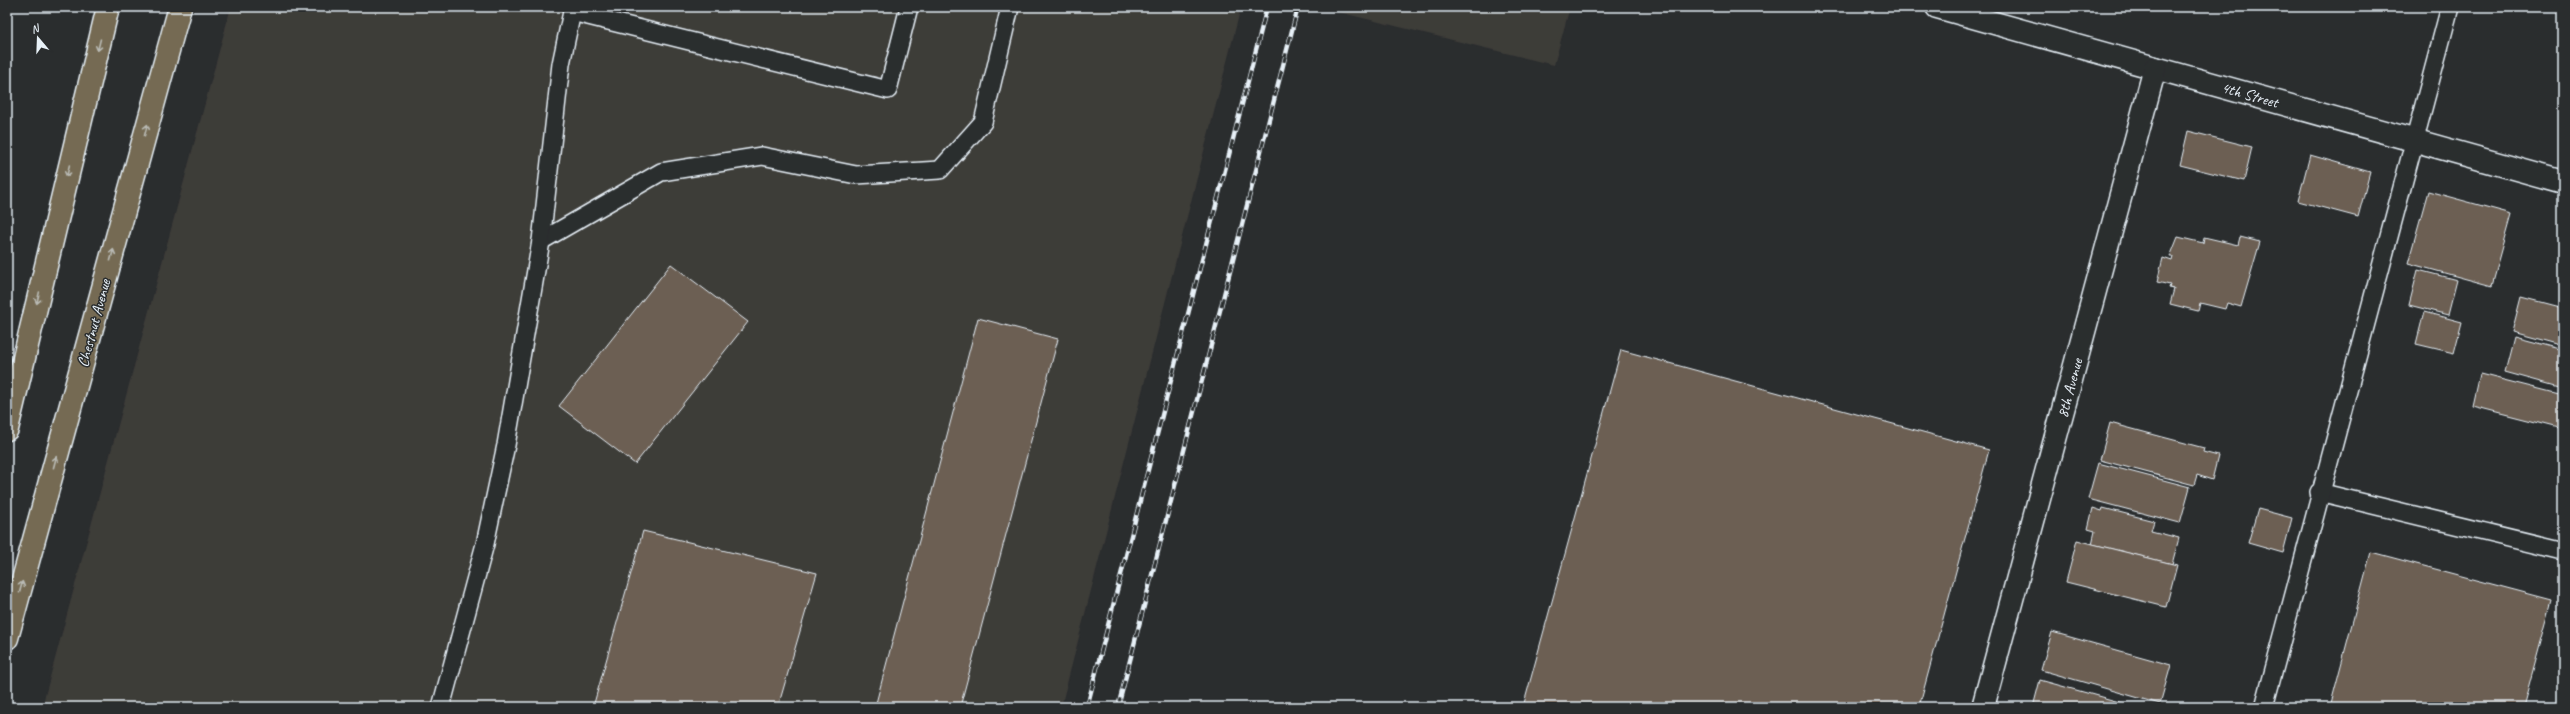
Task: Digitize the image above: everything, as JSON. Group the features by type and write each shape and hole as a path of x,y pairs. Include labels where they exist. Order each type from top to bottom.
{"main road":[{"path":"7,429 108,7"},
{"name":"Chestnut Avenue","path":"7,638 180,7"}],"street":[{"name":"4th Street","path":"1937,7 1989,14 2155,68 2563,182"},
{"name":"8th Avenue","path":"1983,707 2155,68"}],"lane":[{"path":"441,707 486,544 506,445 541,241 561,64 572,10 888,90 909,7"},
{"path":"541,241 661,172 762,156 856,175 940,170 983,122 1010,7"},
{"path":"2264,707 2319,492 2450,7"},
{"path":"2319,492 2563,551"}],"shaded area":[{"path":"231,7 1241,7 1061,707 42,707"},
{"path":"1318,7 1570,7 1554,65"}],"building":[{"path":"2188,131 2252,147 2244,181 2180,165"},
{"path":"2310,155 2370,172 2358,217 2298,201"},
{"path":"2428,191 2512,214 2492,286 2408,263"},
{"path":"2178,237 2203,243 2204,237 2238,245 2240,237 2260,242 2241,307 2227,303 2225,309 2200,303 2198,311 2170,304 2174,289 2169,288 2170,285 2157,282 2163,258 2172,261 2173,257 2170,257"},
{"path":"671,264 748,322 635,464 559,406"},
{"path":"2418,270 2457,280 2448,315 2409,305"},
{"path":"2521,297 2563,308 2563,346 2512,332"},
{"path":"2424,312 2462,322 2454,353 2416,344"},
{"path":"978,318 1058,339 960,707 875,707"},
{"path":"2514,337 2563,350 2563,388 2505,372"},
{"path":"1621,350 1989,450 1919,707 1523,707"},
{"path":"2480,374 2563,395 2563,429 2473,406"},
{"path":"2110,423 2204,448 2203,452 2218,456 2212,480 2197,475 2194,485 2100,460"},
{"path":"2098,463 2190,487 2180,523 2088,499"},
{"path":"2093,508 2102,511 2103,508 2154,521 2151,531 2179,538 2172,564 2092,544 2095,531 2088,529"},
{"path":"2258,509 2292,518 2283,553 2248,543"},
{"path":"643,531 817,573 778,707 593,707"},
{"path":"2077,540 2177,565 2166,607 2066,582"},
{"path":"2371,552 2552,600 2523,707 2330,707"},
{"path":"2052,632 2171,665 2160,704 2041,670"},
{"path":"2040,680 2130,705 2033,707"}],"railway":[{"path":"1087,707 1267,7"},
{"path":"1118,707 1298,7"}]}
